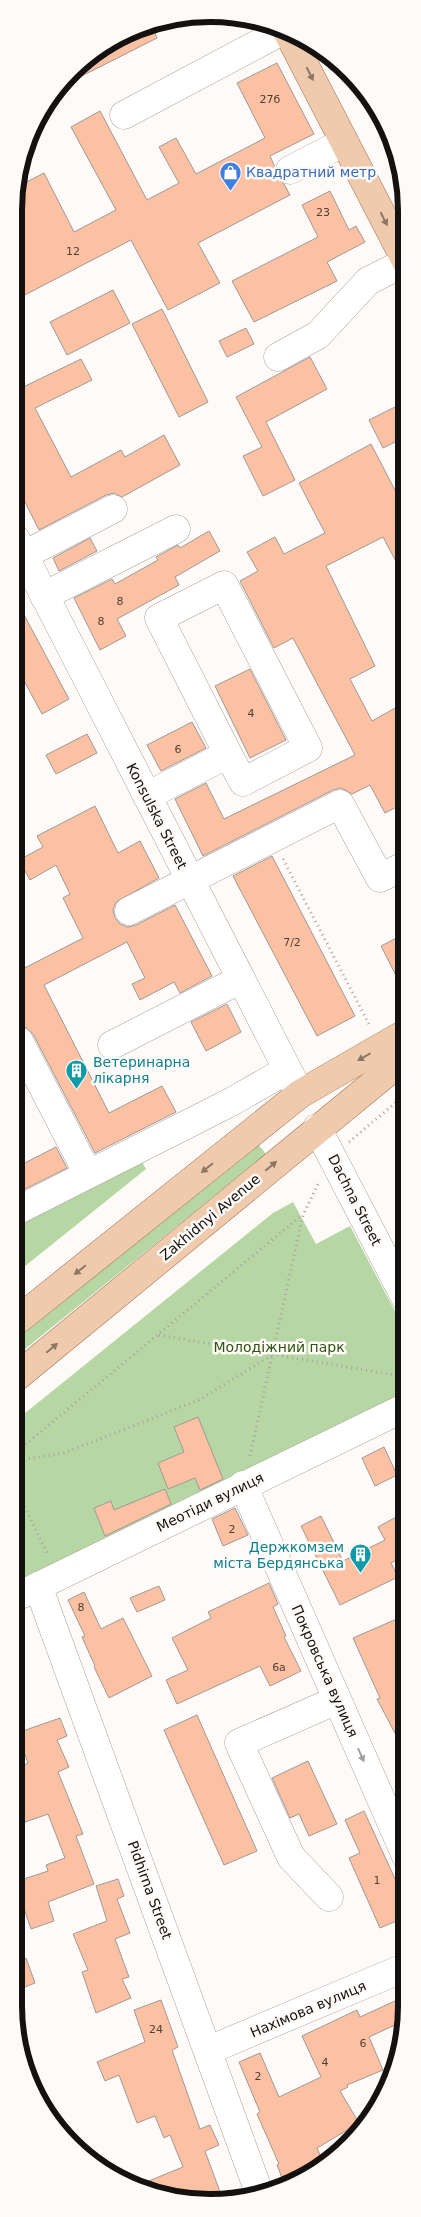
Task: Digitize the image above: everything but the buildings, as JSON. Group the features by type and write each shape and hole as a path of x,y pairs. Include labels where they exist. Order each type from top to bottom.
{"main road":[{"path":"292,41 398,247"},
{"name":"Zakhidnyi Avenue","path":"22,1317 300,1094 394,1052"},
{"name":"Zakhidnyi Avenue","path":"22,1372 317,1128 394,1052"},
{"path":"300,1094 317,1128"}],"street":[{"path":"124,115 277,35"},
{"path":"290,170 344,142"},
{"path":"278,357 318,335 368,281 398,266"},
{"path":"22,546 113,509"},
{"path":"44,596 176,529"},
{"name":"Konsulska Street","path":"22,551 300,1094"},
{"path":"224,585 308,748 243,782 228,754 159,618 224,585"},
{"path":"147,796 228,754"},
{"path":"130,911 340,804 380,878 398,869"},
{"path":"112,1045 241,979"},
{"path":"22,1047 88,1174"},
{"path":"22,1208 233,1101 288,1070"},
{"name":"Dachna Street","path":"317,1128 398,1284"},
{"name":"Меотіди вулиця","path":"22,1594 398,1411"},
{"name":"Покровська вулиця","path":"243,1485 398,1838"},
{"name":"Pidhirna Street","path":"48,1581 258,2188"},
{"path":"329,1897 291,1857 239,1743 337,1700"},
{"name":"Нахімова вулиця","path":"209,2050 398,1970"}],"path":[{"path":"272,838 394,1052"},
{"path":"243,1485 303,1215 332,1156 398,1101"},
{"path":"22,1447 303,1215"},
{"path":"158,1335 398,1376"},
{"path":"22,1460 64,1454 198,1400 272,1354"},
{"path":"22,1507 48,1581"}],"green space":[{"path":"257,1143 266,1154 22,1352 22,1334"},
{"path":"142,1162 146,1169 22,1269 22,1223"},
{"name":"Молодіжний парк","path":"293,1202 316,1244 350,1226 398,1317 398,1408 22,1594 22,1416 273,1213"}],"place":[{"name":"Квадратний метр","path":"230,191"},
{"name":"Ветеринарна лікарня","path":"77,1089"},
{"name":"Держкомзем міста Бердянська","path":"360,1574"}]}
